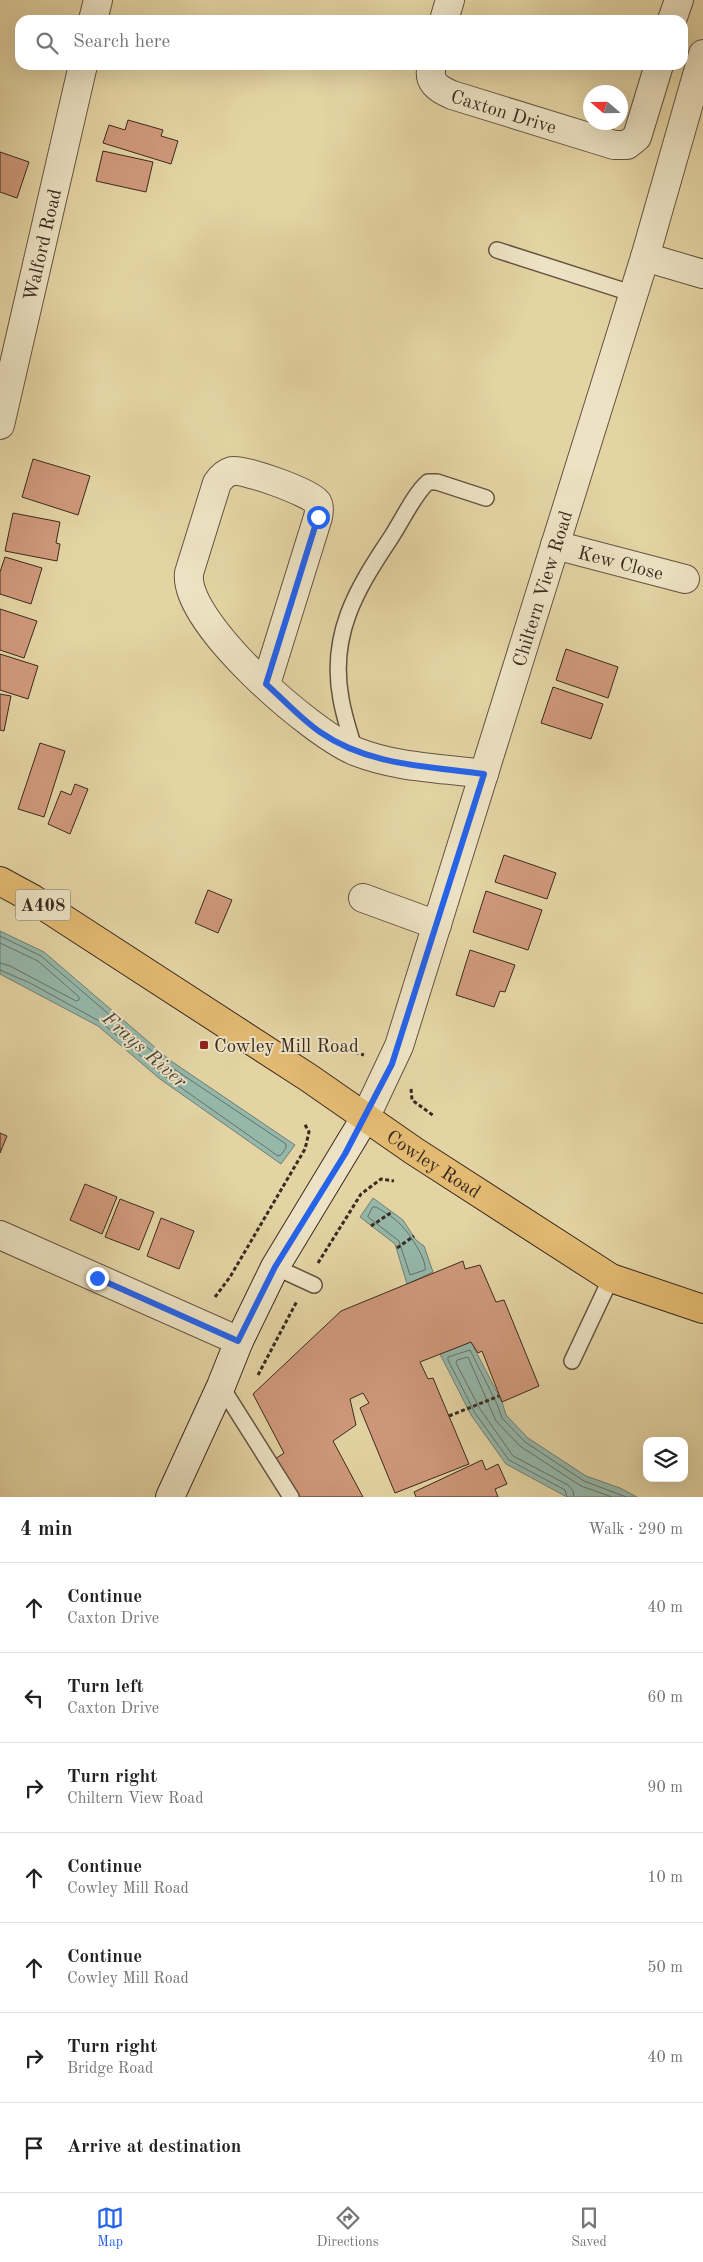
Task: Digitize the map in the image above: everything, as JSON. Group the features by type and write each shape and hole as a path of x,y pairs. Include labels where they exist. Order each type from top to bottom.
{"main road":[{"name":"Cowley Road","path":"0,881 62,918 310,1078 365,1118 611,1278 703,1309"}],"street":[{"path":"94,15 98,0"},
{"path":"446,15 450,0"},
{"path":"674,15 679,0"},
{"name":"Chiltern View Road","path":"365,1118 399,1046 634,294 703,54"},
{"name":"Walford Road","path":"0,426 82,70"},
{"name":"Caxton Drive","path":"431,70 432,82 438,89 452,95 614,145 627,145 637,137 657,70"},
{"path":"645,257 703,274"},
{"path":"266,684 319,510 316,500 300,491 246,473 232,471 222,476 217,483 190,566 188,578 194,599 214,632 238,660 320,732 355,751 379,760 405,765 484,774"},
{"name":"Kew Close","path":"555,544 685,579"},
{"path":"363,898 437,924"},
{"path":"170,1497 221,1386 238,1341 275,1267 365,1118"},
{"path":"0,1235 238,1341"}],"lane":[{"path":"497,250 634,294"},
{"path":"355,751 341,700 339,665 348,615 362,582 428,482 437,482 486,498"},
{"path":"275,1267 314,1285"},
{"path":"572,1361 611,1278"},
{"path":"221,1386 291,1497"}],"path":[{"path":"412,1084 412,1100 434,1116"},
{"path":"215,1297 230,1278 305,1149 310,1132 304,1123"},
{"path":"381,1179 394,1181"},
{"path":"371,1226 392,1212"},
{"path":"398,1248 414,1236"},
{"path":"449,1416 499,1396"}],"water":[{"name":"Frays River","path":"0,931 44,952 171,1061 295,1145 281,1164 160,1079 98,1026 0,974"},
{"path":"373,1198 403,1220 416,1240 424,1246 433,1272 407,1284 395,1244 360,1217"},
{"path":"471,1342 502,1402 506,1415 528,1438 586,1476 620,1488 637,1497 567,1497 506,1464 471,1415 440,1354"}],"building":[{"path":"128,120 163,130 161,136 178,141 171,164 103,143 109,125 125,130"},
{"path":"103,151 153,162 146,192 96,181"},
{"path":"0,152 29,162 17,198 0,192"},
{"path":"33,459 90,476 78,515 22,497"},
{"path":"13,513 60,522 56,543 60,544 57,561 5,551"},
{"path":"5,557 42,568 31,604 0,594 0,572"},
{"path":"0,609 37,621 24,658 0,650"},
{"path":"566,649 618,667 608,698 556,680"},
{"path":"0,654 38,666 28,699 0,690"},
{"path":"553,687 603,704 591,739 541,723"},
{"path":"0,694 11,696 4,731 0,730"},
{"path":"40,743 65,751 44,817 18,809"},
{"path":"75,784 88,789 70,834 48,824 61,791 71,795"},
{"path":"504,855 556,873 547,899 495,882"},
{"path":"208,890 232,900 218,933 195,923"},
{"path":"486,891 542,910 528,950 473,932"},
{"path":"470,950 515,965 505,992 500,991 494,1007 456,995"},
{"path":"0,1133 7,1136 0,1153"},
{"path":"85,1184 117,1197 102,1234 70,1220"},
{"path":"120,1199 154,1212 139,1250 105,1237"},
{"path":"161,1218 194,1231 179,1269 147,1256"},
{"path":"463,1261 465,1269 480,1265 496,1302 504,1300 539,1386 502,1402 482,1351 478,1353 471,1342 420,1362 428,1379 433,1378 469,1464 395,1493 360,1408 369,1403 363,1393 350,1399 356,1425 333,1441 363,1497 297,1497 275,1459 284,1453 253,1394 341,1311"},
{"path":"482,1460 486,1470 498,1464 507,1484 495,1489 498,1497 416,1497 414,1492"}],"place":[{"name":"Cowley Mill Road","path":"204,1045"}],"route":[{"path":"97,1278 238,1341 275,1267 345,1154 392,1064 484,774 405,765 379,760 355,751 320,732 266,684 318,517"}]}
